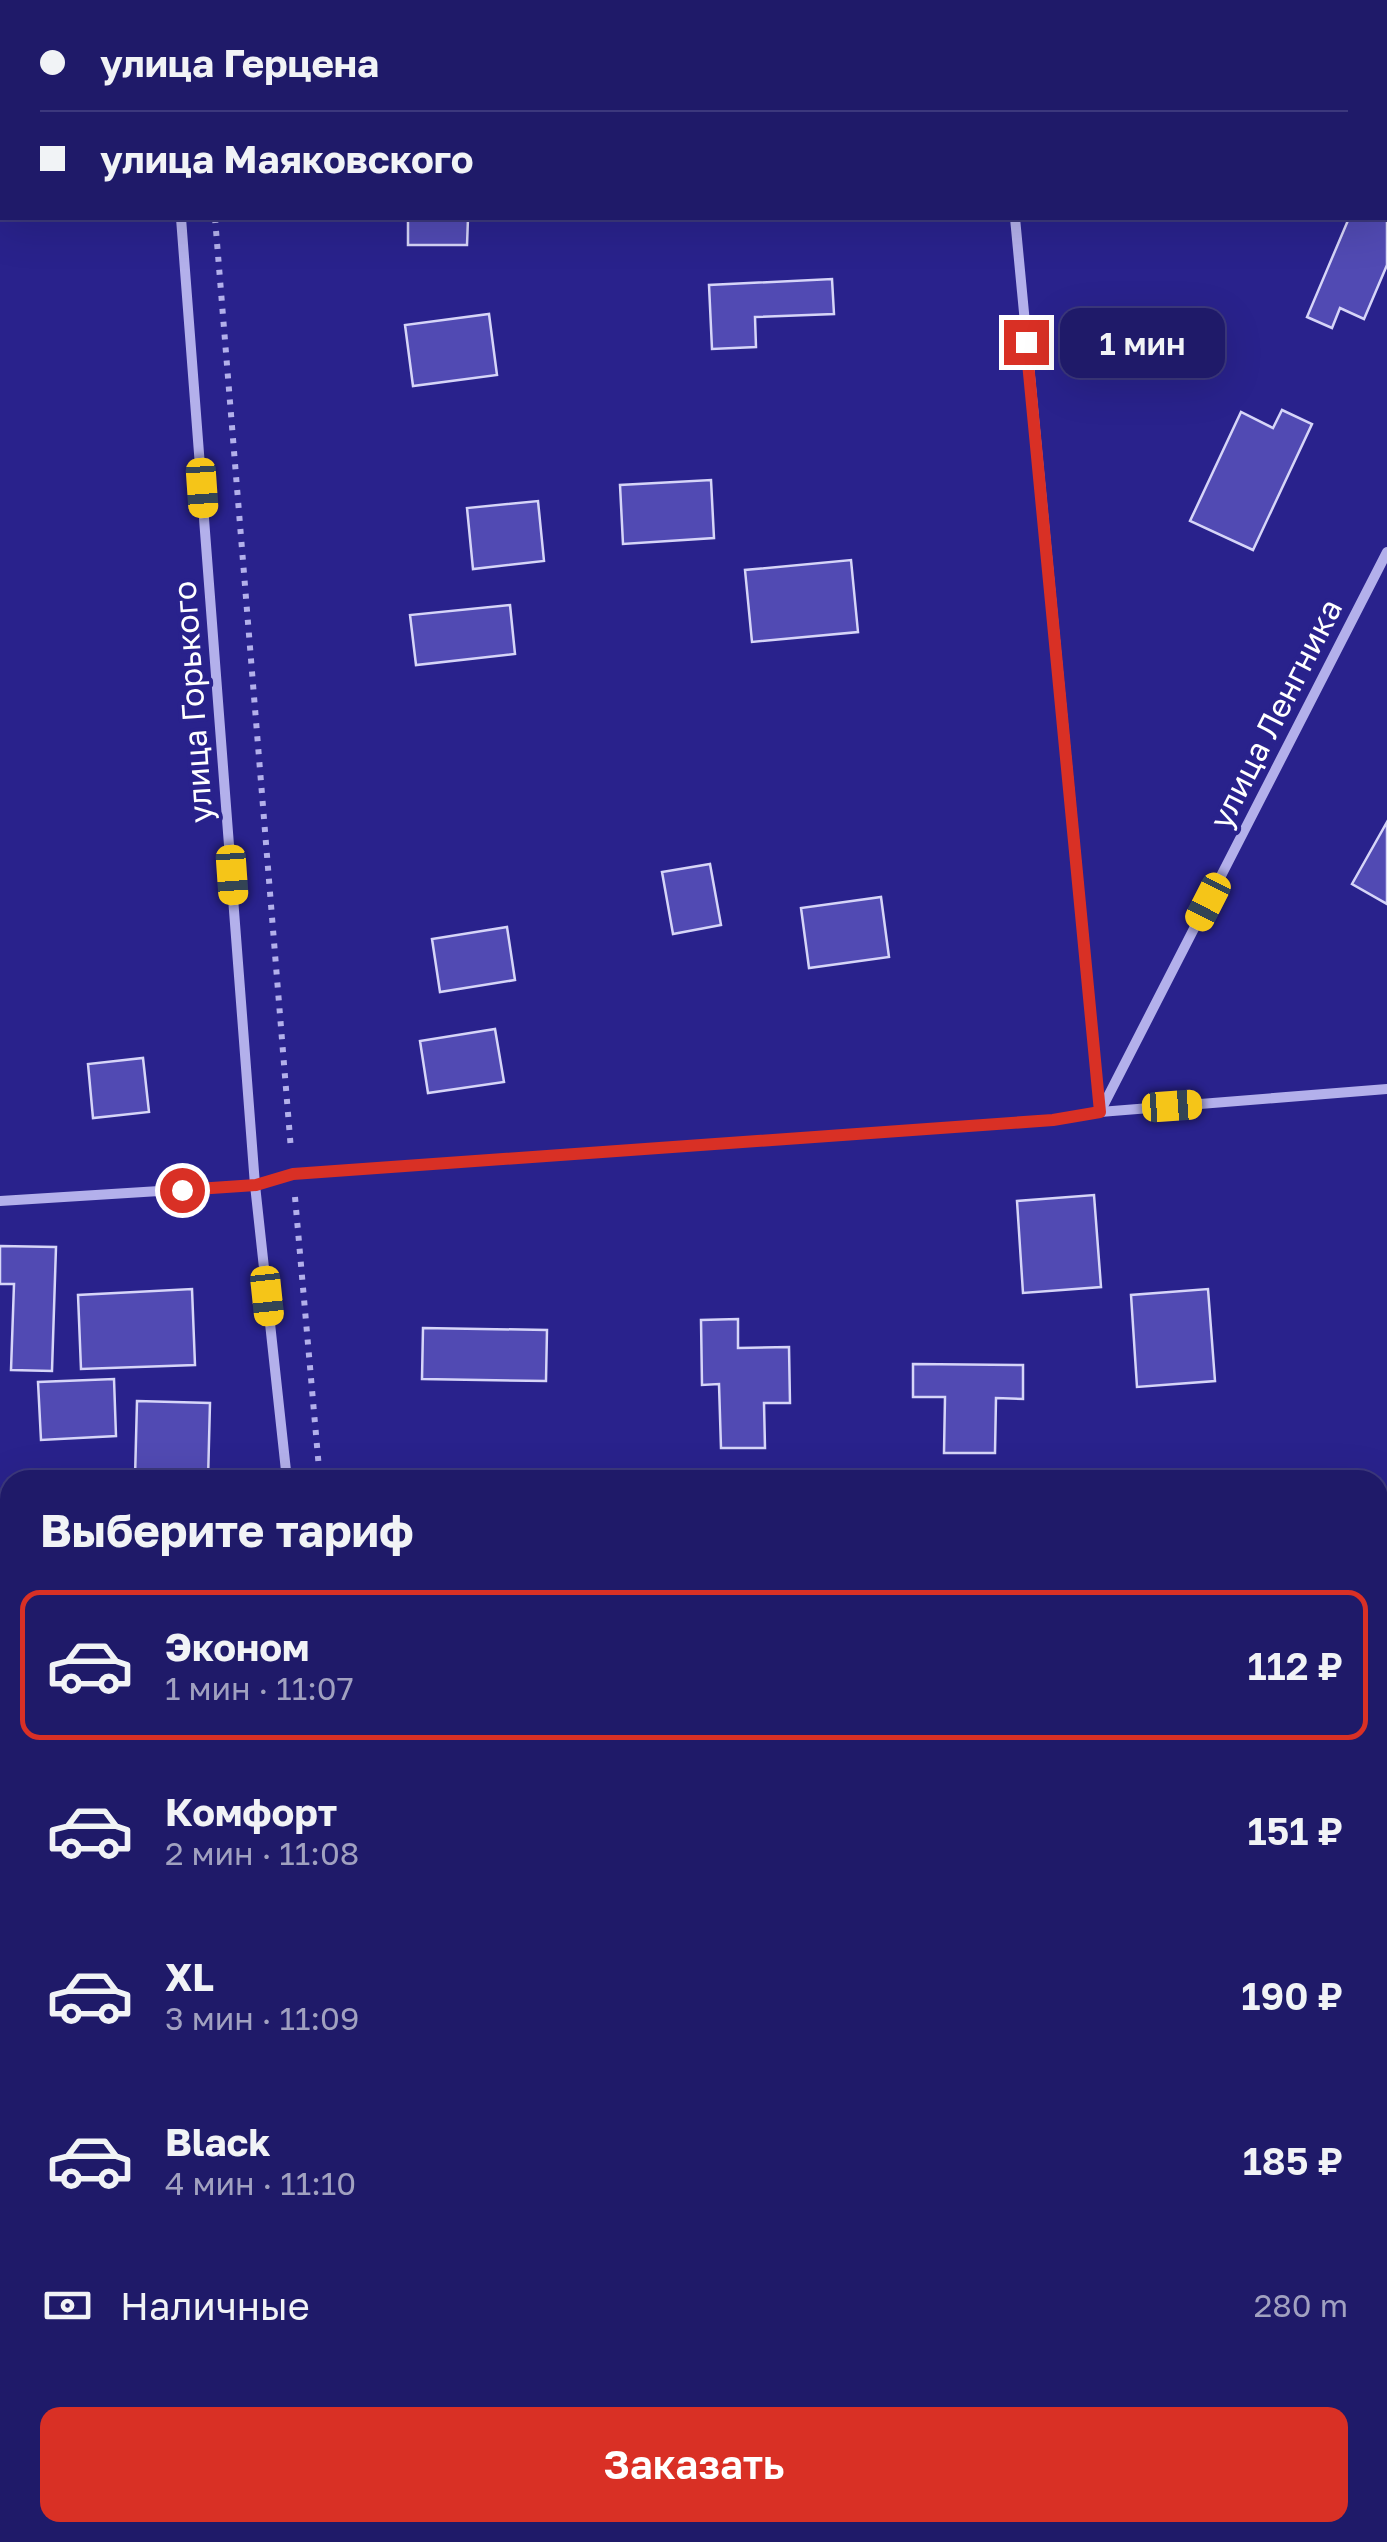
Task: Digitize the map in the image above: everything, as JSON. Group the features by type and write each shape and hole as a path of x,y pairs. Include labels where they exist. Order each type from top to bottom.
{"street":[{"name":"улица Горького","path":"180,220 256,1185 286,1470"},
{"path":"1014,220 1100,1112"},
{"name":"улица Ленгника","path":"1100,1112 1387,552"},
{"path":"0,1202 256,1185 293,1174 1053,1120 1100,1112 1387,1089"}],"path":[{"path":"215,220 319,1470"}],"building":[{"path":"408,220 468,220 467,245 408,245"},
{"path":"1348,220 1387,220 1387,265 1364,319 1340,308 1332,328 1307,317"},
{"path":"832,279 834,314 755,317 756,347 712,349 709,285"},
{"path":"489,314 497,375 413,386 405,325"},
{"path":"1282,410 1312,424 1253,550 1190,521 1241,412 1273,428"},
{"path":"711,480 714,538 623,544 620,485"},
{"path":"538,501 544,561 473,569 467,508"},
{"path":"851,560 858,632 752,642 745,570"},
{"path":"510,605 515,654 416,665 410,615"},
{"path":"1387,822 1387,904 1352,884"},
{"path":"710,864 721,925 673,934 662,872"},
{"path":"881,897 889,957 809,968 801,908"},
{"path":"507,927 515,980 440,992 432,939"},
{"path":"495,1029 504,1082 428,1093 420,1041"},
{"path":"143,1058 149,1112 93,1118 88,1064"},
{"path":"1094,1195 1101,1287 1023,1293 1017,1201"},
{"path":"0,1246 56,1247 52,1371 11,1370 14,1284 0,1284"},
{"path":"192,1289 195,1365 81,1369 78,1295"},
{"path":"1208,1289 1215,1381 1137,1387 1131,1295"},
{"path":"738,1319 738,1348 789,1347 790,1403 764,1403 765,1448 721,1448 719,1384 702,1385 701,1320"},
{"path":"423,1328 547,1330 546,1381 422,1379"},
{"path":"913,1364 1023,1365 1023,1399 996,1398 995,1453 944,1453 945,1397 913,1397"},
{"path":"114,1379 116,1436 41,1440 38,1382"},
{"path":"137,1401 210,1403 208,1470 135,1470"}],"route":[{"path":"182,1190 256,1185 293,1174 1053,1120 1100,1112 1026,342"}]}
